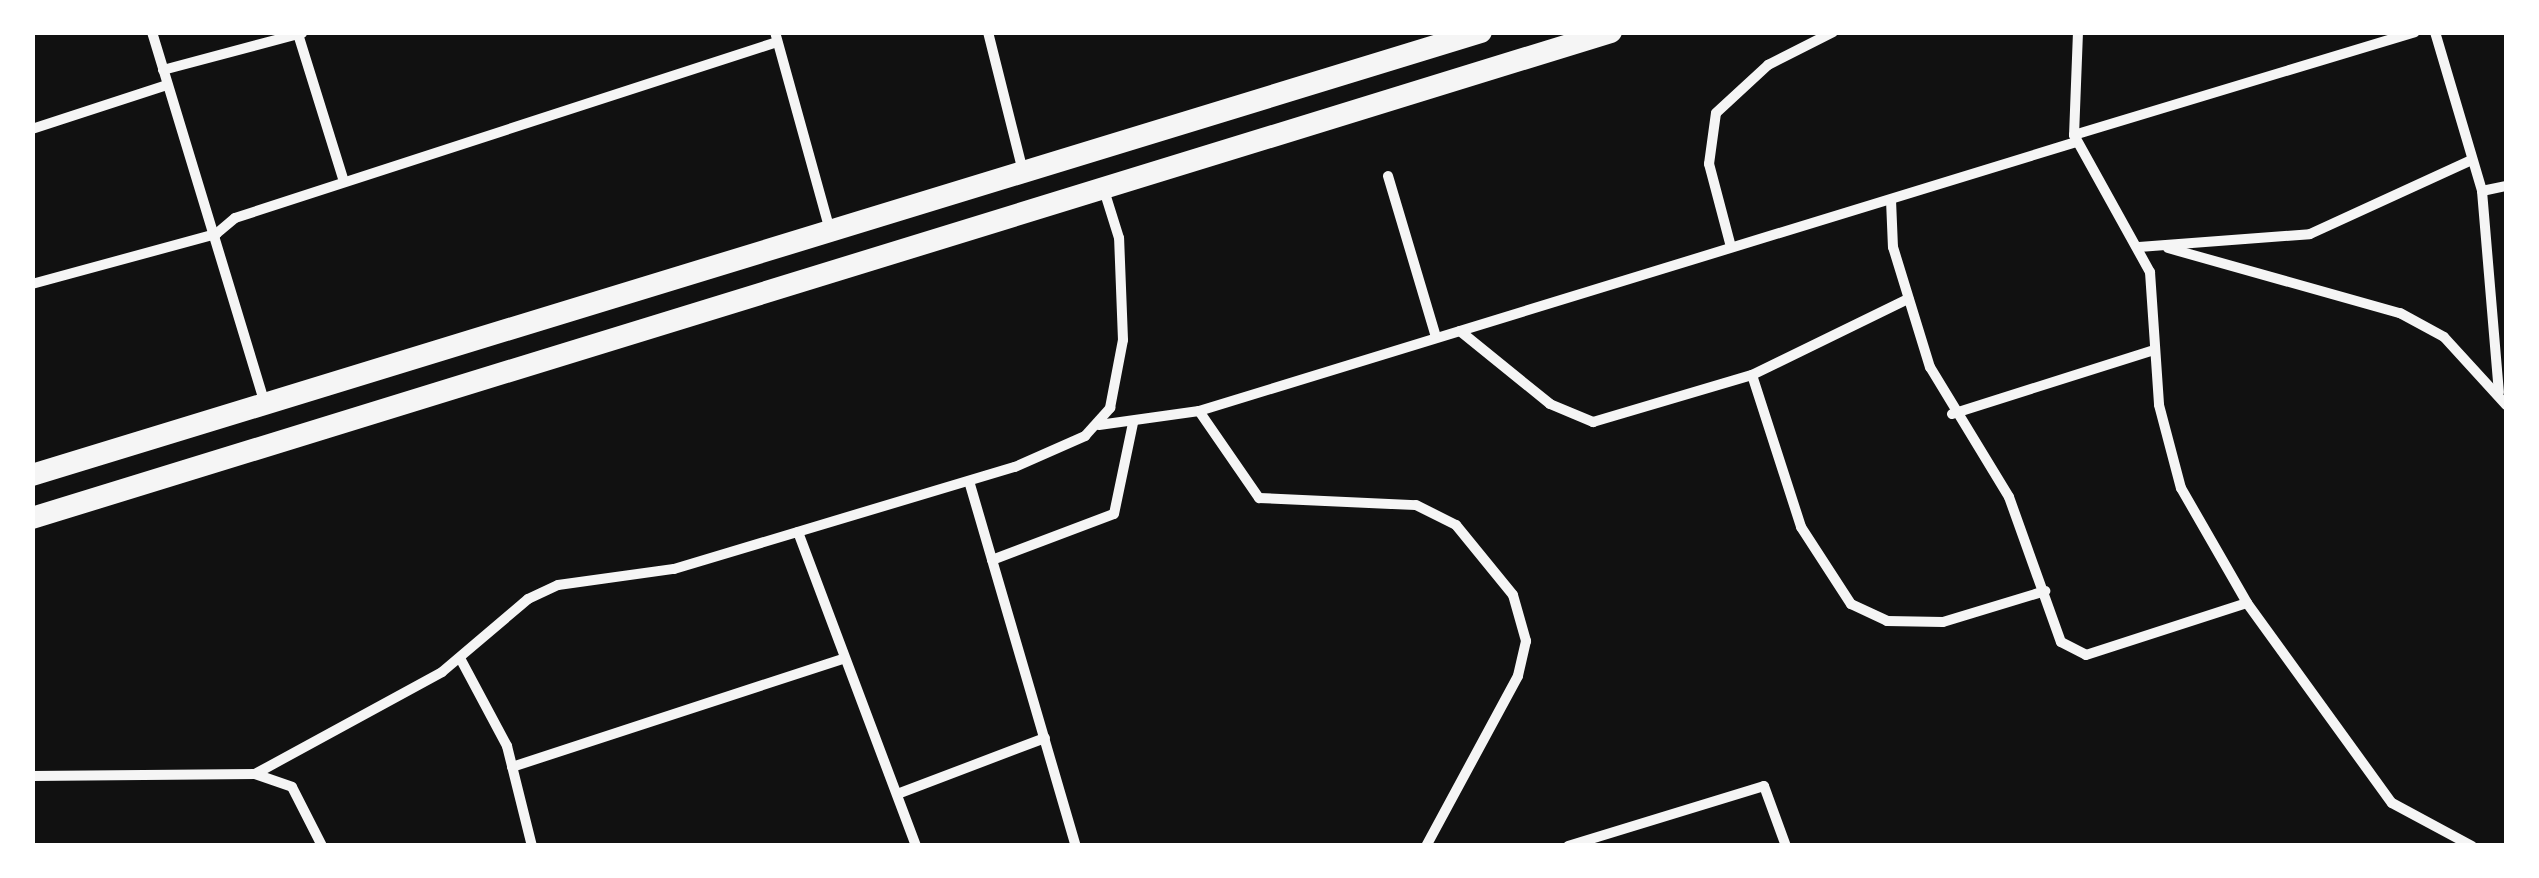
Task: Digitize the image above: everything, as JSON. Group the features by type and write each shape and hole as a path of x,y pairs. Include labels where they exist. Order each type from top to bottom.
{"highway":[{"path":"32,475 1023,172 1433,40 1482,32"},
{"path":"32,518 412,405 1611,32"},
{"path":"400,362 412,405"}],"street":[{"path":"152,32 265,404"},
{"path":"988,32 1023,172"},
{"path":"1730,247 1709,164 1716,113 1768,65 1834,32"},
{"path":"2078,32 2075,138 2139,246 2153,293 2154,350 2173,470 2247,603 2392,802 2472,846"},
{"path":"256,774 460,658 528,598 558,585 674,568 798,532 1064,448 1099,424 1199,412 1891,200 2415,32"},
{"path":"2435,32 2482,192 2499,393"},
{"path":"163,70 301,33 344,182"},
{"path":"32,284 216,234 235,218 776,37 830,230"},
{"path":"32,128 167,86"},
{"path":"2139,246 2168,248 2310,234 2472,160"},
{"path":"1388,176 1436,337"},
{"path":"2482,192 2506,186"},
{"path":"1099,424 1123,340 1119,238 1104,190"},
{"path":"1891,200 1908,299 1952,414 2010,497 2061,642 2086,654 2247,603"},
{"path":"2168,248 2400,313 2444,338 2499,393 2506,405"},
{"path":"1460,330 1550,404 1592,422 1752,375 1908,299"},
{"path":"1952,414 2154,350"},
{"path":"1752,375 1800,527 1851,604 1888,621 1943,622 2046,592"},
{"path":"1199,412 1259,498 1416,505 1456,525 1513,595 1526,642 1518,676 1426,846"},
{"path":"992,560 1114,514 1132,423"},
{"path":"969,481 1076,846"},
{"path":"798,532 842,659 900,793 916,846"},
{"path":"460,658 512,766 532,846"},
{"path":"512,766 842,659"},
{"path":"900,793 1045,738"},
{"path":"32,776 256,774 292,787 322,846"},
{"path":"1568,846 1764,786 1786,846"}]}
